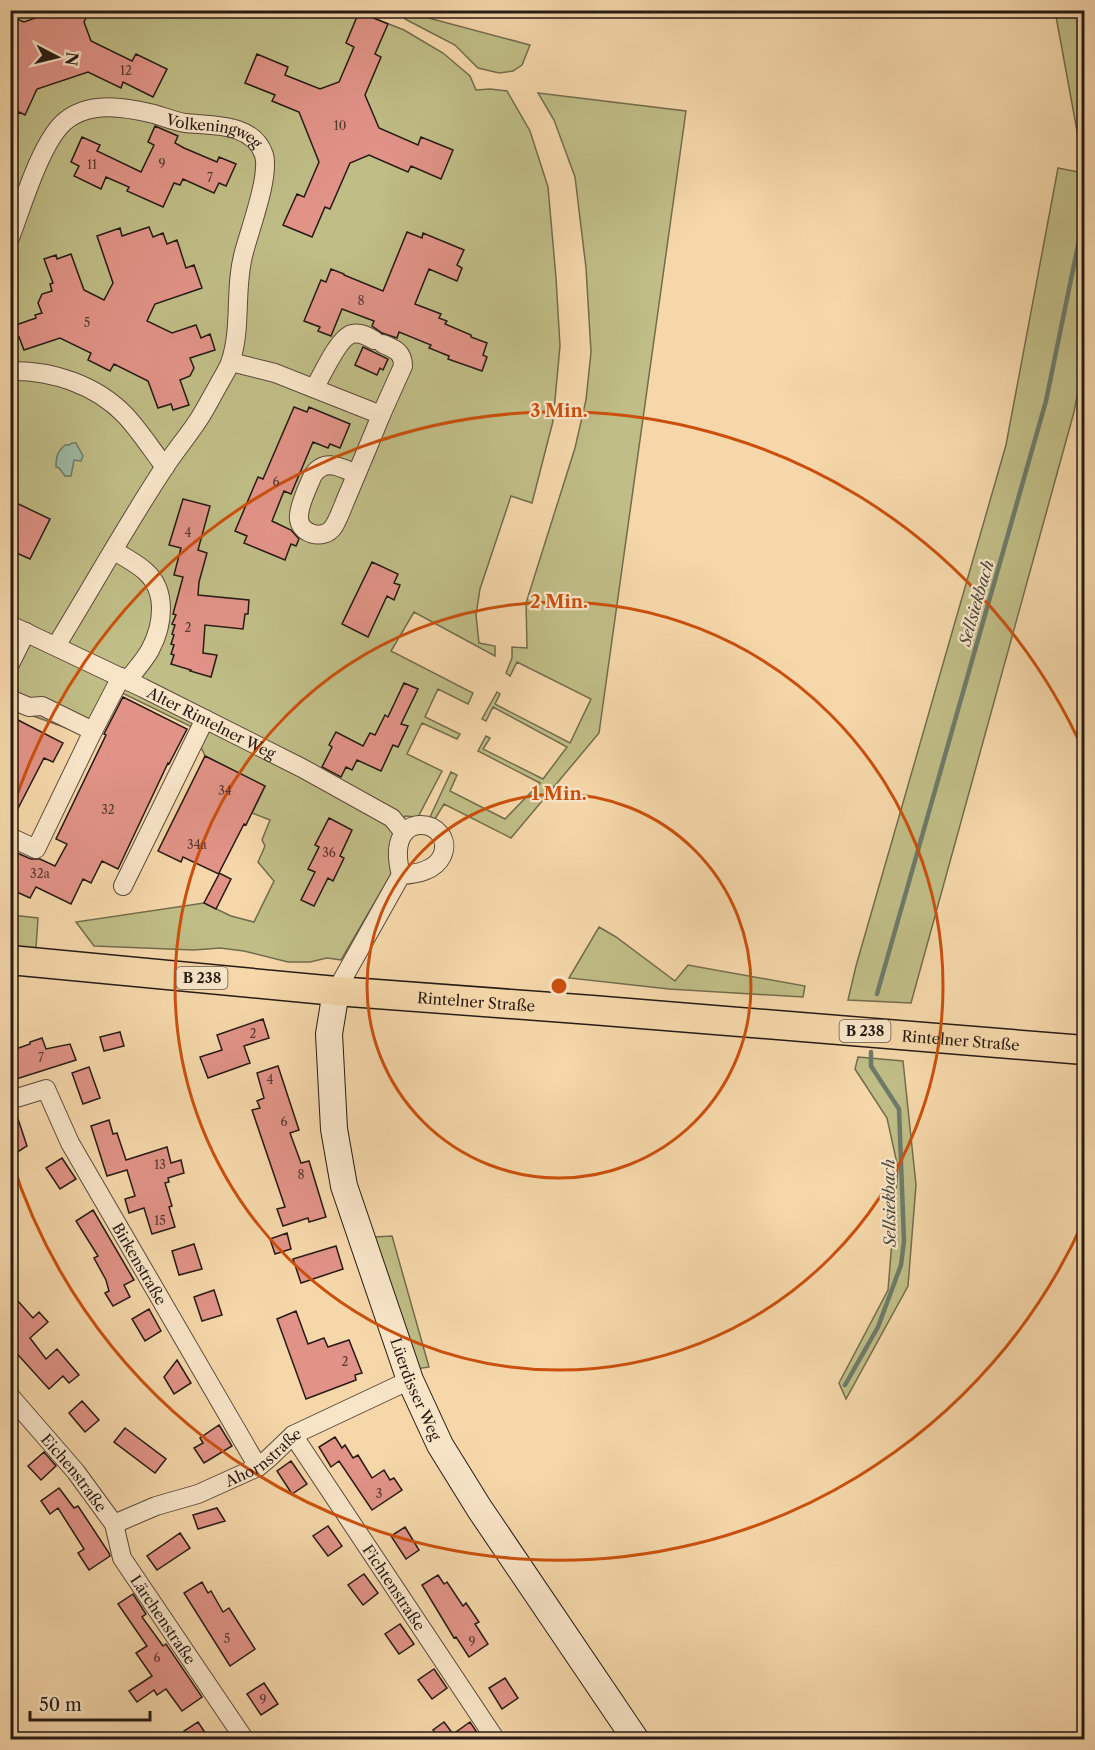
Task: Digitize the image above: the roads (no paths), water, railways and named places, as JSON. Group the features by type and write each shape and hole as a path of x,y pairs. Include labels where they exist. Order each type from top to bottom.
{"main road":[{"name":"Rintelner Straße","path":"10,960 336,991 1084,1050"},
{"name":"Lüerdisser Weg","path":"336,991 330,1018 329,1042 334,1129 344,1186 410,1380 440,1445 636,1740"}],"street":[{"name":"Volkeningweg","path":"10,238 50,140 63,123 78,112 104,107 128,109 183,123 227,126 248,134 258,144 263,154 265,167 263,182 242,259 237,333 231,362 200,417 165,467 56,646"},
{"path":"315,387 342,339 351,334 361,334 379,342 398,351 403,358 403,366 357,474"},
{"path":"231,362 275,373 315,387 381,415"},
{"path":"10,371 63,377 101,397 128,418 165,467"},
{"path":"10,837 36,849 93,732 125,679 150,651 156,637 161,618 160,598 155,584 147,573 114,551"},
{"path":"10,664 18,629"},
{"name":"Alter Rintelner Weg","path":"18,629 125,679 302,768 392,818 404,833"},
{"path":"10,699 29,707 42,706 93,732"},
{"path":"123,886 205,719"},
{"path":"336,991 401,876 398,847 404,833 410,827 417,825 434,828 444,841 445,848 441,859 431,868 401,876"},
{"name":"Birkenstraße","path":"10,1100 46,1089 70,1143 258,1467"},
{"name":"Ahornstraße","path":"114,1524 156,1506 198,1494 258,1467 293,1435 410,1380"},
{"name":"Eichenstraße","path":"10,1396 76,1472 114,1524"},
{"name":"Fichtenstraße","path":"293,1435 496,1740"},
{"name":"Lärchenstraße","path":"114,1524 122,1558 245,1740"}],"waterway":[{"name":"Sellsiekbach","path":"877,994 1046,401 1084,216"},
{"name":"Sellsiekbach","path":"845,1385 878,1327 901,1265 904,1241 899,1109 871,1066 871,1052"}]}
